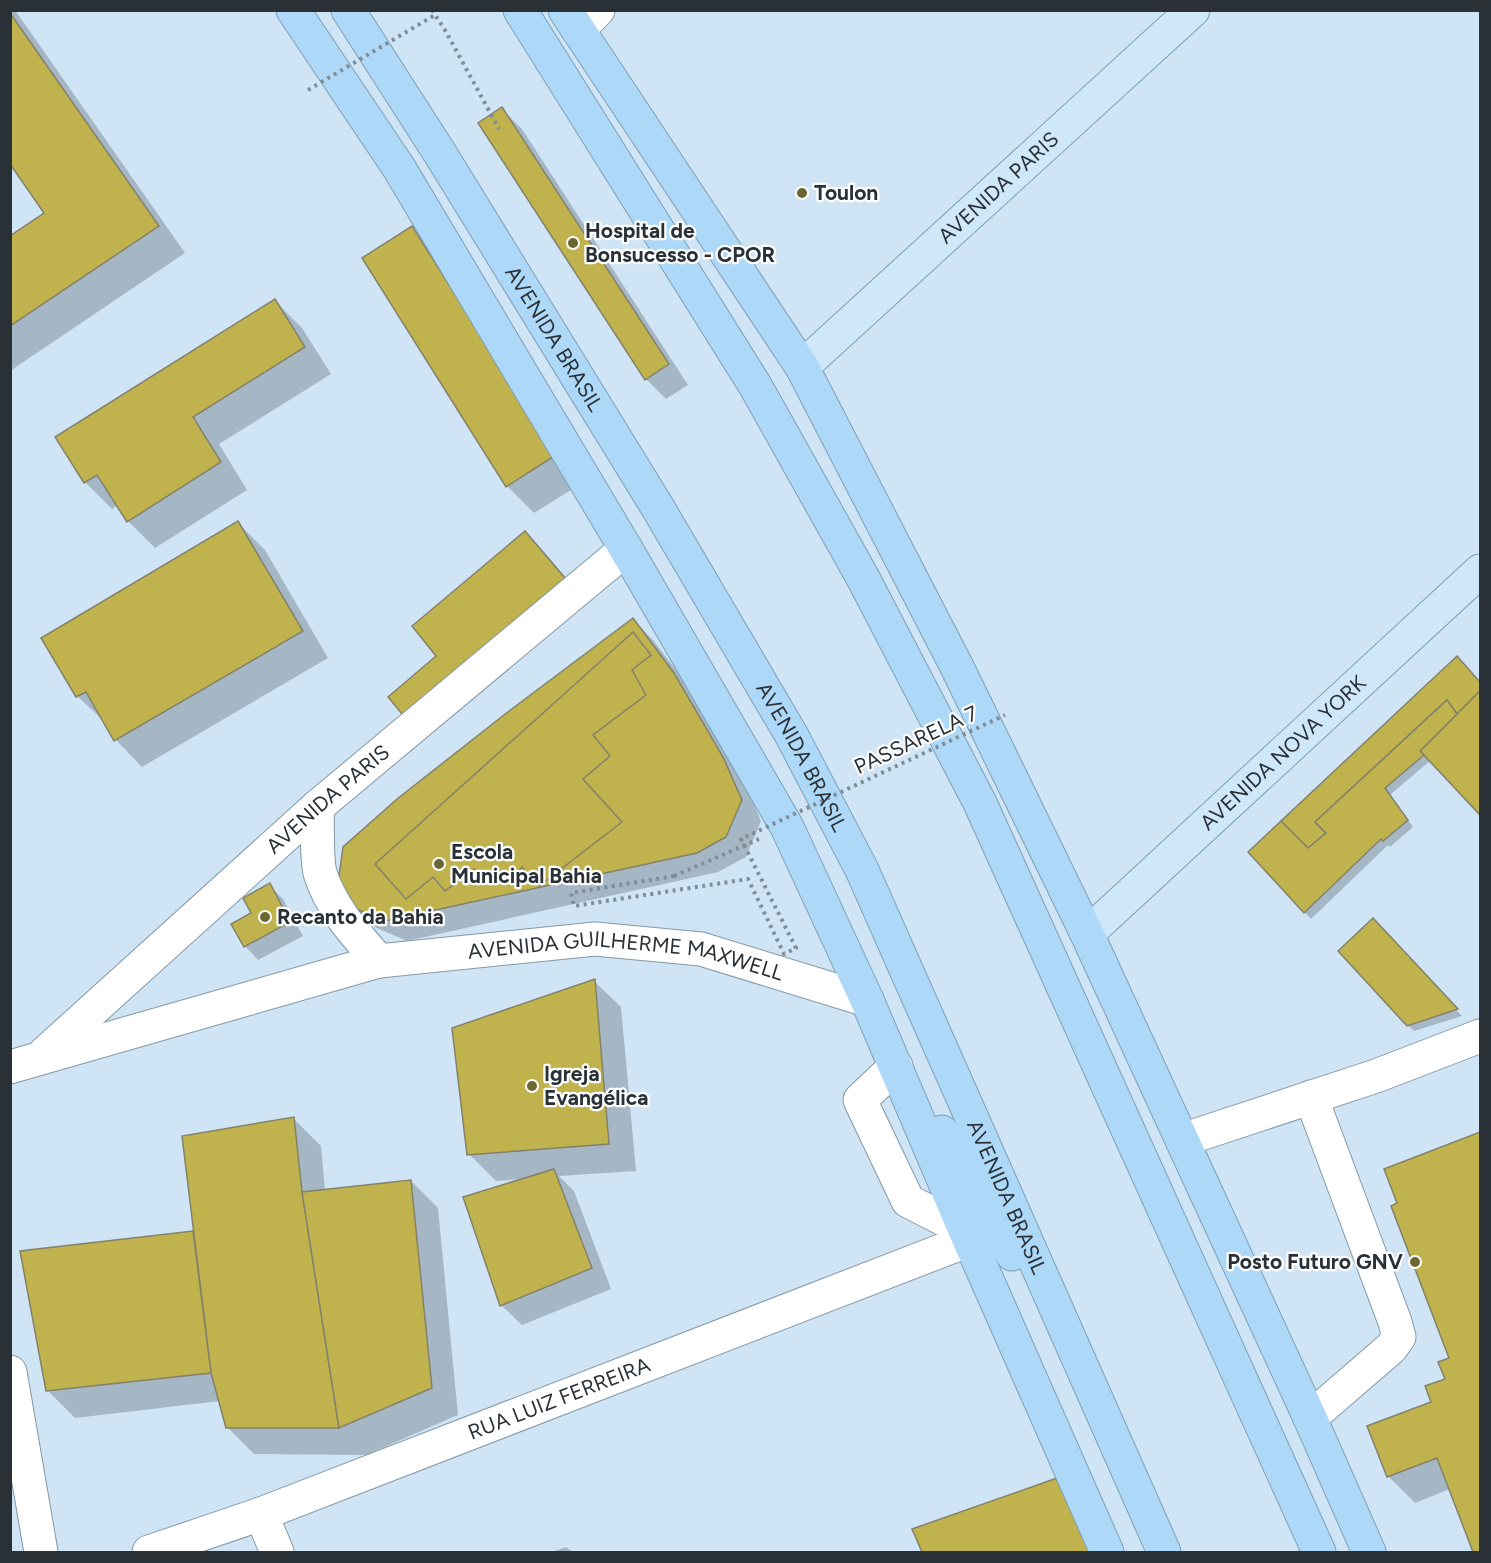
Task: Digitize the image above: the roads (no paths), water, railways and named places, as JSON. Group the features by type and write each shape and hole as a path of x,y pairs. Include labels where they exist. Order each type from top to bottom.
{"highway":[{"path":"293,10 399,168 626,549 787,827 867,1000 967,1235 1107,1552"},
{"name":"AVENIDA BRASIL","path":"348,10 441,155 658,507 792,736 862,870 1164,1552"},
{"path":"520,10 756,387 863,578 970,783 1319,1552"},
{"path":"580,17 802,367 957,667 1087,934 1310,1418 1369,1552"},
{"path":"867,1000 1107,1421"},
{"path":"1182,1140 1199,1225 1308,1483 1325,1552"}],"main road":[{"name":"AVENIDA PARIS","path":"802,367 1193,10"},
{"name":"AVENIDA NOVA YORK","path":"1087,934 1480,571"}],"street":[{"name":"AVENIDA PARIS","path":"25,1063 317,807 626,549"},
{"path":"317,807 320,871 330,897 346,924 379,961"},
{"name":"AVENIDA GUILHERME MAXWELL","path":"25,1063 379,961 595,939 701,949 867,1000"},
{"path":"1182,1140 1376,1076 1480,1036"},
{"path":"896,1066 860,1100 908,1201 967,1235"},
{"path":"1310,1418 1391,1348 1399,1337 1311,1098"},
{"name":"RUA LUIZ FERREIRA","path":"149,1552 261,1514 967,1235"},
{"path":"10,1372 41,1552"},
{"path":"261,1514 277,1552"}],"place":[{"name":"Toulon","path":"802,193"},
{"name":"Hospital de Bonsucesso - CPOR","path":"573,243"},
{"name":"Escola Municipal Bahia","path":"439,864"},
{"name":"Recanto da Bahia","path":"265,917"},
{"name":"Igreja Evangélica","path":"532,1086"},
{"name":"Posto Futuro GNV","path":"1415,1262"}]}
